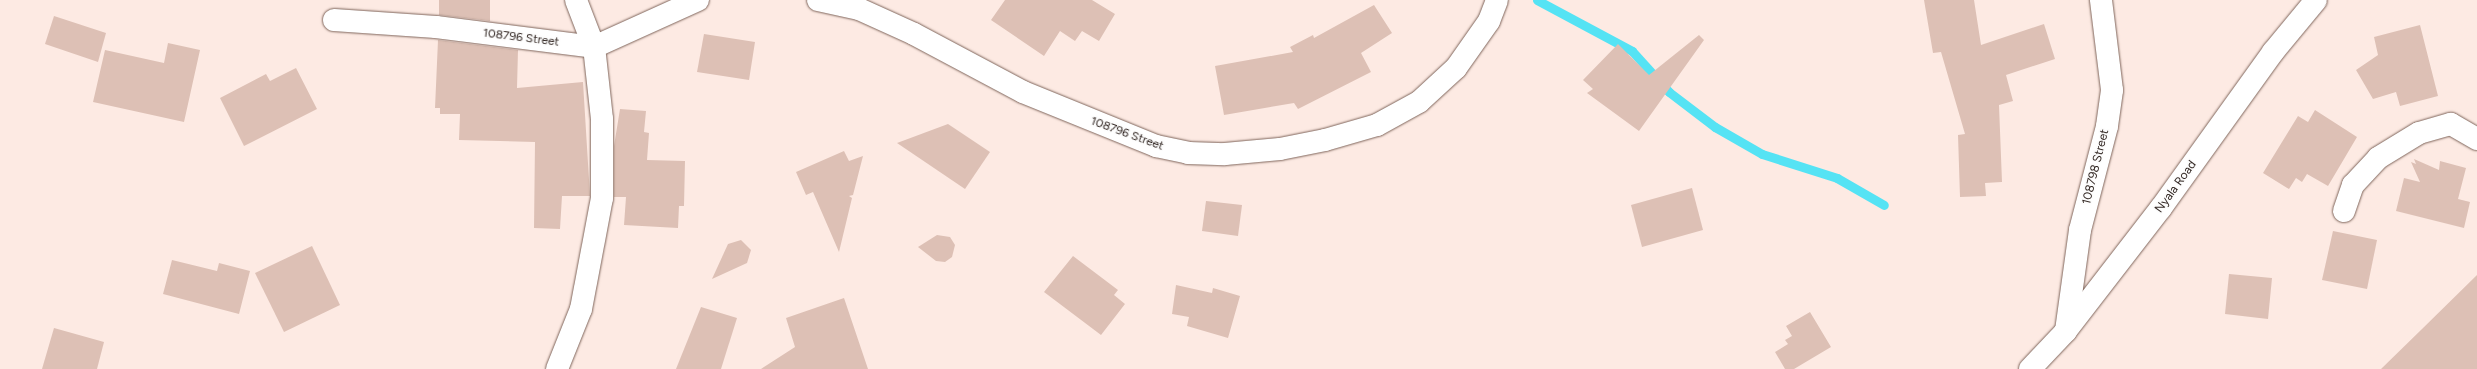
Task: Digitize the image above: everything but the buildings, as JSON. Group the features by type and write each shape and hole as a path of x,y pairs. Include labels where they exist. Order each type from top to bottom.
{"street":[{"path":"556,369 581,309 602,198 602,119 594,47 576,0"},
{"path":"594,47 698,0"},
{"name":"108796 Street","path":"818,0 859,10 914,34 1023,92 1156,146 1188,153 1225,154 1280,149 1325,140 1377,125 1419,102 1456,68 1489,22 1497,0"},
{"name":"108798 Street","path":"2066,332 2080,230 2107,126 2112,90 2101,0"},
{"name":"Nyala Road","path":"2030,369 2066,332 2161,208 2273,52 2316,0"},
{"name":"108796 Street","path":"334,20 436,27 594,47"},
{"path":"2344,211 2353,185 2378,158 2419,133 2451,124 2477,139"}],"waterway":[{"path":"1537,0 1632,51 1669,92 1715,127 1762,154 1837,178 1884,205"}]}
